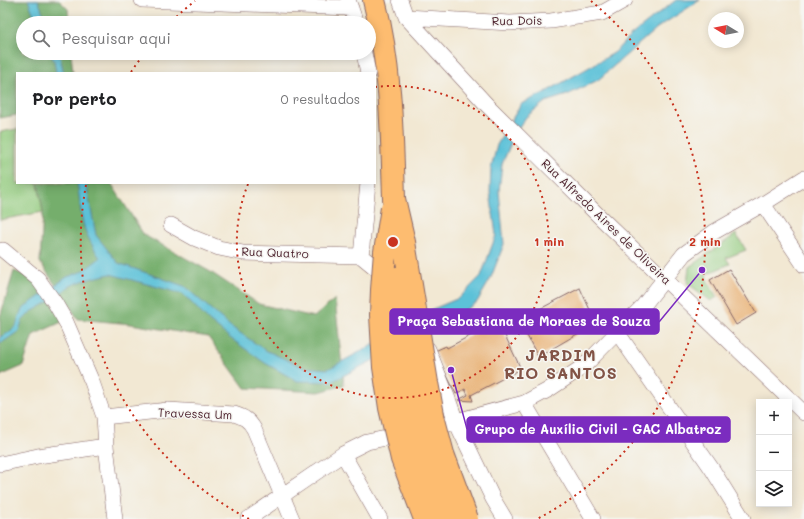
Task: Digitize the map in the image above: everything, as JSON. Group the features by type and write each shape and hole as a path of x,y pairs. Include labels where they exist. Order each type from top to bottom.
{"highway":[{"path":"374,0 386,59 390,100 399,308 408,389 421,447 446,519"},
{"path":"394,199 385,252 382,290 381,315 384,367 390,408 402,459 426,519"},
{"path":"394,199 404,242 424,368 434,420 443,454 467,519"}],"street":[{"path":"142,0 349,4 353,16"},
{"path":"400,0 406,17"},
{"name":"Rua Dois","path":"406,17 510,23 551,21 602,13 625,0"},
{"name":"Rua Alfredo Aires de Oliveira","path":"406,17 487,105 601,218 804,413"},
{"path":"365,60 368,72"},
{"path":"248,519 342,454 367,442 456,422 524,403 548,390 584,366 643,306 684,254 714,232 763,204 804,178"},
{"path":"368,184 361,256 388,277 408,305 431,356 456,422 490,492 505,519"},
{"path":"763,204 804,264"},
{"name":"Rua Quatro","path":"171,225 194,238 219,248 243,253 361,256"},
{"path":"1,247 38,279 55,303 66,322 92,382 104,417 115,519"},
{"path":"617,332 712,469 743,519"},
{"path":"524,403 593,519"},
{"name":"Travessa Um","path":"104,417 168,410 234,414 243,417 250,421 254,429 292,519"},
{"path":"0,464 38,456 106,446"},
{"path":"342,454 380,519"}],"green space":[{"path":"0,0 59,0 68,9 68,16 16,16 16,60 72,60 73,72 16,72 16,115 0,118"},
{"path":"16,129 16,184 38,184 43,212 0,220 0,132"},
{"path":"38,184 112,184 144,235 209,271 259,304 314,317 335,299 344,385 319,392 245,388 208,337 131,324 78,319 40,262 43,212"},
{"path":"736,234 746,250 726,258 730,264 706,274 707,280 717,297 711,301 687,283 689,267"},
{"path":"14,271 36,279 64,321 33,335 23,366 0,376 0,317"}],"water":[{"path":"28,0 38,0 44,16 34,16"},
{"path":"676,0 700,0 657,28 598,80 567,95 545,102 526,117 515,134 502,164 499,191 504,244 490,280 477,302 444,324 331,382 297,381 265,363 209,321 183,294 110,274 85,280 70,286 47,303 31,312 22,321 19,331 0,344 0,337 8,333 16,326 21,311 29,304 67,277 83,271 100,258 88,237 82,219 77,184 86,184 96,235 118,263 184,286 230,326 265,350 303,367 328,369 369,347 433,309 459,298 481,276 496,235 490,192 491,169 497,145 521,104 544,93 614,53 630,36"},
{"path":"61,60 64,72 56,72 54,61"}],"building":[{"path":"729,269 756,313 736,325 710,280"},
{"path":"580,288 596,323 538,357 519,320"},
{"path":"498,321 521,369 471,395 473,401 458,400 468,395 465,389 456,394 435,351 446,346 447,348"}],"place":[{"name":"Praça Sebastiana de Moraes de Souza","path":"702,270"},
{"name":"Grupo de Auxílio Civil - GAC Albatroz","path":"451,370"}],"district":[{"name":"JARDIM RIO SANTOS","path":"561,364"}]}
